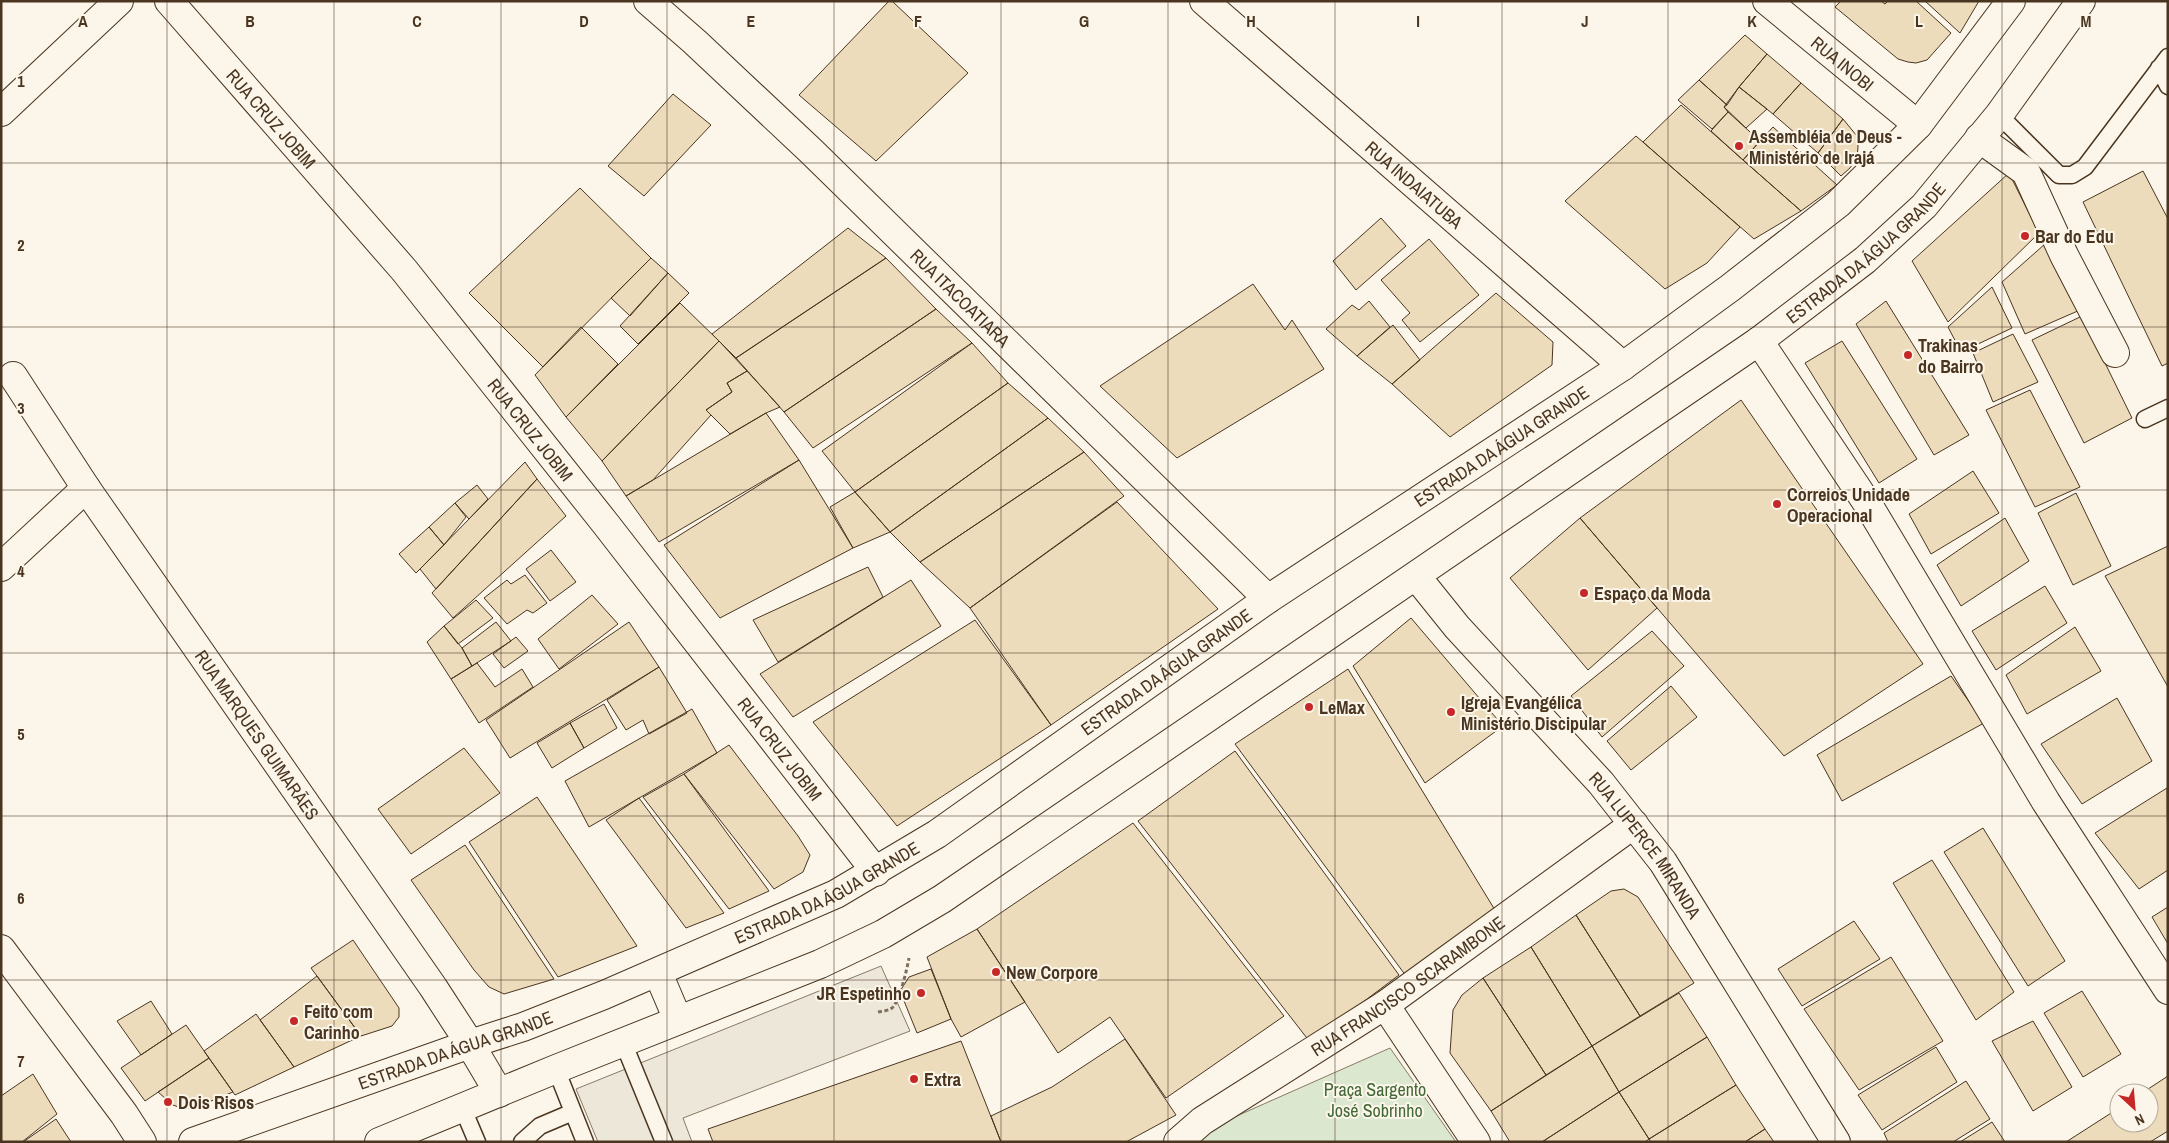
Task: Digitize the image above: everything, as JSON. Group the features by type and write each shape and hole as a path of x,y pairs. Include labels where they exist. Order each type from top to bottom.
{"street":[{"path":"1,112 119,1"},
{"name":"RUA CRUZ JOBIM","path":"169,1 404,270 876,872"},
{"name":"RUA ITACOATIARA","path":"648,1 811,151 1268,599"},
{"name":"RUA INDAIATUBA","path":"1204,1 1624,366"},
{"name":"RUA INOBI","path":"1767,1 1918,125"},
{"name":"ESTRADA DA ÁGUA GRANDE","path":"193,1142 547,1018 658,973 836,894 876,872 937,834 1268,599 1624,366 1730,288 1838,204 1918,125 2011,1"},
{"name":"ESTRADA DA ÁGUA GRANDE","path":"379,1142 820,964 861,946 942,899 1759,341 1865,260 1924,206 1999,115 2081,1"},
{"path":"1979,138 2026,172 2064,255 2115,353"},
{"path":"1759,341 1869,506 2046,802 2168,990"},
{"name":"RUA MARQUES GUIMARÃES","path":"13,376 86,488 470,1044 499,1093"},
{"path":"1,567 86,488"},
{"name":"RUA LUPERCE MIRANDA","path":"1416,576 1457,627 1602,783 1663,862 1836,1142"},
{"name":"RUA FRANCISCO SCARAMBONE","path":"1178,1142 1202,1121 1384,1005 1634,824"},
{"path":"1,949 124,1114 142,1142"},
{"path":"658,973 678,1020"},
{"path":"1384,1005 1476,1142"}],"lane":[{"path":"1999,115 2059,175 2072,175 2085,167 2163,62"},
{"path":"2163,62 2168,86"},
{"path":"2145,420 2168,408"},
{"path":"623,1042 664,1142"},
{"path":"556,1069 585,1142"},
{"path":"462,1108 477,1142"},
{"path":"522,1142 540,1126 573,1112"}],"path":[{"path":"878,1012 886,1011 893,1007 907,968 909,958 903,923"}],"green space":[{"name":"Praça Sargento José Sobrinho","path":"1390,1048 1456,1142 1178,1142"}],"shaded area":[{"path":"881,966 910,1031 683,1118 692,1142 598,1142 576,1089"}],"building":[{"path":"889,1 892,1 968,73 876,161 799,95"},
{"path":"1841,1 1881,1 1885,4 1888,1 1916,1 1951,33 1927,60 1916,63 1908,62 1898,59 1835,7"},
{"path":"1925,1 1979,1 1960,33"},
{"path":"1745,35 1767,54 1739,87 1727,105 1699,80"},
{"path":"1767,54 1801,83 1773,114 1739,87"},
{"path":"1699,80 1727,105 1724,107 1728,112 1712,129 1678,100"},
{"path":"1801,83 1843,119 1818,153 1773,114"},
{"path":"1739,87 1767,109 1746,128 1724,107"},
{"path":"673,94 711,125 644,196 608,166"},
{"path":"1681,105 1801,211 1754,239 1643,142"},
{"path":"1728,112 1760,141 1743,160 1711,131"},
{"path":"1843,119 1857,136 1858,147 1857,158 1841,176 1818,153"},
{"path":"1773,127 1837,185 1801,211 1743,160"},
{"path":"1636,136 1740,227 1707,263 1665,289 1565,201"},
{"path":"2143,171 2168,219 2168,363 2162,366 2083,202"},
{"path":"2009,173 2039,233 1948,322 1912,261"},
{"path":"580,188 651,258 543,367 469,293"},
{"path":"1381,218 1406,246 1356,290 1333,261"},
{"path":"848,228 886,258 736,358 712,334"},
{"path":"1429,239 1479,295 1420,342 1402,320 1410,313 1381,280"},
{"path":"2045,244 2080,310 2025,334 2002,282"},
{"path":"651,258 668,273 630,316 611,298"},
{"path":"886,258 936,309 784,412 736,358"},
{"path":"668,273 689,293 638,344 620,326"},
{"path":"1253,284 1285,330 1292,320 1324,369 1177,458 1100,386"},
{"path":"1992,287 2012,328 1961,352 1948,327"},
{"path":"1496,293 1553,342 1552,365 1450,437 1392,384"},
{"path":"1369,301 1390,327 1357,356 1326,329 1352,305 1359,310"},
{"path":"1886,301 1969,435 1934,455 1856,324"},
{"path":"680,303 719,341 602,461 566,417"},
{"path":"936,309 972,343 813,448 784,412"},
{"path":"2082,316 2132,418 2084,443 2032,340"},
{"path":"1393,325 1420,360 1392,384 1357,356"},
{"path":"581,327 618,364 566,417 535,375"},
{"path":"2013,334 2038,382 1993,402 1973,353"},
{"path":"719,341 747,371 727,383 732,392 706,410 711,415 653,480 626,496 602,461"},
{"path":"1842,341 1917,459 1879,483 1805,363"},
{"path":"972,343 1008,383 855,492 822,451"},
{"path":"747,371 780,407 730,434 706,410 732,392 727,383"},
{"path":"1008,383 1048,418 890,532 855,492"},
{"path":"2030,390 2080,487 2035,507 1986,410"},
{"path":"1741,400 1923,664 1784,756 1580,518"},
{"path":"766,413 799,460 659,542 626,496"},
{"path":"1048,418 1084,452 920,562 890,532"},
{"path":"1084,452 1124,496 970,608 920,562"},
{"path":"799,460 853,548 720,618 664,545"},
{"path":"525,462 537,479 436,589 420,569"},
{"path":"1973,471 1999,513 1931,554 1909,514"},
{"path":"537,479 566,516 453,618 432,593"},
{"path":"477,485 488,499 469,519 455,503"},
{"path":"855,492 890,532 853,548 830,507"},
{"path":"2076,493 2111,566 2073,585 2038,513"},
{"path":"1117,502 1218,609 1051,725 970,608"},
{"path":"455,503 466,517 444,545 429,527"},
{"name":"Espaço da Moda","path":"1580,518 1657,608 1588,670 1510,578"},
{"path":"2005,518 2029,561 1961,606 1937,565"},
{"path":"429,527 444,545 416,573 399,554"},
{"path":"2168,546 2168,687 2105,576"},
{"path":"551,550 576,582 550,601 526,569"},
{"path":"868,567 883,597 778,662 753,620"},
{"path":"525,575 547,603 533,613 527,610 507,624 484,598 507,580 511,584"},
{"path":"911,580 941,626 793,717 760,674"},
{"path":"2045,586 2067,623 1996,670 1972,631"},
{"path":"592,595 618,624 559,669 538,639"},
{"path":"476,600 493,618 458,644 444,626"},
{"path":"1411,618 1503,726 1425,783 1353,666"},
{"path":"975,620 1051,725 897,826 813,722"},
{"path":"496,622 511,641 472,666 462,648"},
{"path":"629,622 659,667 510,758 486,720"},
{"path":"444,626 462,648 472,666 451,679 427,642"},
{"path":"2075,627 2101,671 2027,714 2006,675"},
{"path":"1652,631 1684,666 1602,737 1571,696"},
{"path":"516,637 528,651 504,668 493,654"},
{"path":"477,663 495,687 522,669 533,687 479,723 451,679"},
{"path":"659,667 687,713 649,734 643,720 626,730 607,700"},
{"path":"1348,669 1498,915 1409,980 1235,744"},
{"path":"1951,676 1984,723 1842,801 1817,755"},
{"path":"1671,686 1697,717 1631,770 1607,741"},
{"path":"2117,698 2152,761 2082,804 2041,744"},
{"path":"604,704 617,728 584,748 570,723"},
{"path":"692,709 717,753 589,827 565,781"},
{"path":"570,723 584,748 552,768 537,743"},
{"path":"729,745 798,836 810,855 803,872 774,889 684,774"},
{"path":"464,748 500,793 411,854 378,809"},
{"path":"1235,751 1399,975 1310,1042 1138,821"},
{"path":"684,774 769,891 729,909 643,797"},
{"path":"2167,788 2168,870 2139,889 2095,833"},
{"path":"537,797 637,946 558,977 469,842"},
{"path":"639,798 724,913 686,928 606,820"},
{"path":"1133,823 1284,1016 1166,1098 1110,1017 1058,1053 977,929"},
{"path":"1983,828 2065,961 2028,986 1944,852"},
{"path":"465,845 554,979 504,994 489,987 474,970 411,880"},
{"path":"1932,860 2014,992 1976,1020 1893,883"},
{"path":"1624,889 1638,897 1694,983 1640,1016 1576,915 1611,891"},
{"path":"2168,907 2168,944 2152,917"},
{"path":"1576,915 1640,1016 1592,1046 1531,947"},
{"path":"1854,921 1880,959 1802,1006 1778,969"},
{"path":"977,929 1025,1002 961,1037 951,1019 927,957"},
{"path":"353,940 399,1008 399,1017 392,1026 361,1036 311,968"},
{"path":"1531,947 1592,1046 1546,1075 1483,978"},
{"path":"1891,957 1943,1041 1859,1090 1804,1009"},
{"path":"931,969 951,1019 917,1033 900,991 909,977"},
{"path":"317,976 361,1036 294,1067 260,1020"},
{"path":"1483,978 1546,1075 1491,1111 1450,1053 1453,1010 1462,995"},
{"path":"2082,991 2121,1054 2083,1077 2044,1013"},
{"path":"1679,993 1707,1037 1619,1092 1592,1046"},
{"path":"151,1001 172,1034 141,1055 117,1021"},
{"path":"256,1014 294,1067 235,1095 204,1051"},
{"path":"2033,1021 2072,1087 2033,1111 1992,1041"},
{"path":"186,1025 209,1058 145,1101 121,1068"},
{"path":"1707,1037 1736,1085 1649,1139 1619,1092"},
{"path":"1125,1039 1176,1115 1126,1142 1001,1142 991,1116 1052,1087"},
{"name":"Extra","path":"961,1041 1001,1142 713,1142 708,1129"},
{"path":"1592,1046 1619,1092 1542,1142 1510,1142 1491,1111"},
{"path":"1936,1047 1957,1082 1882,1130 1858,1095"},
{"path":"209,1058 233,1092 199,1106 184,1109 173,1105 158,1092"},
{"path":"33,1074 57,1114 22,1142 1,1142 1,1096"},
{"path":"2168,1076 2168,1131 2150,1142 2066,1142 2109,1114 2109,1133 2159,1133 2159,1083 2157,1083"},
{"path":"1966,1081 1990,1119 1953,1142 1888,1142 1884,1133"},
{"path":"1736,1085 1765,1129 1745,1142 1651,1142 1649,1139"},
{"path":"1619,1092 1649,1139 1645,1142 1542,1142"},
{"path":"56,1119 71,1142 23,1142"},
{"path":"1992,1122 2005,1142 1960,1142"},
{"path":"1765,1129 1774,1142 1745,1142"}],"place":[{"name":"Assembléia de Deus - Ministério de Irajá","path":"1739,146"},
{"name":"Bar do Edu","path":"2025,236"},
{"name":"Trakinas do Bairro","path":"1908,355"},
{"name":"Correios Unidade Operacional","path":"1777,504"},
{"name":"Espaço da Moda","path":"1584,593"},
{"name":"LeMax","path":"1309,707"},
{"name":"Igreja Evangélica Ministério Discipular","path":"1451,712"},
{"name":"New Corpore","path":"996,972"},
{"name":"JR Espetinho","path":"921,993"},
{"name":"Feito com Carinho","path":"294,1021"},
{"name":"Extra","path":"914,1079"},
{"name":"Dois Risos","path":"168,1102"}]}
